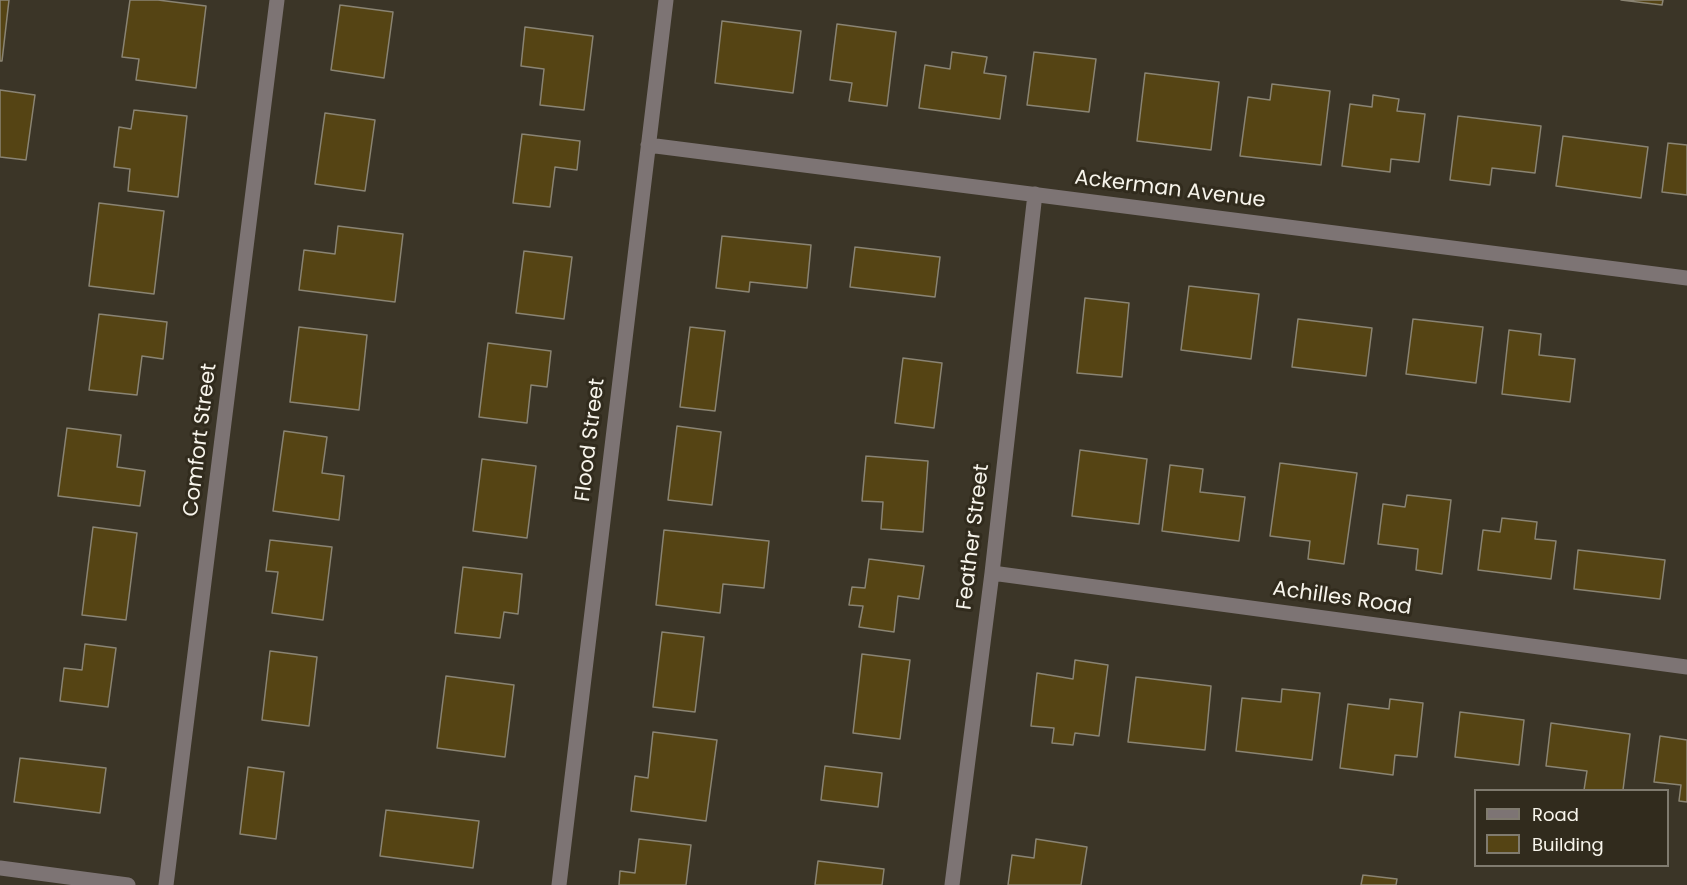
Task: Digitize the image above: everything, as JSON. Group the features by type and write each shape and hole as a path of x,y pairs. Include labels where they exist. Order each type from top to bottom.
{"street":[{"name":"Comfort Street","path":"166,885 277,0"},
{"name":"Flood Street","path":"559,885 666,0"},
{"name":"Ackerman Avenue","path":"648,144 1687,278"},
{"name":"Feather Street","path":"952,885 992,573 1035,194"},
{"name":"Achilles Road","path":"992,573 1687,667"},
{"path":"0,868 128,885"}],"building":[{"path":"0,0 9,0 2,61 0,61"},
{"path":"130,0 158,0 206,6 196,88 136,80 139,59 122,57"},
{"path":"1621,0 1663,0 1662,5"},
{"path":"340,5 393,12 384,78 331,70"},
{"path":"722,21 801,31 793,93 715,83"},
{"path":"837,24 896,32 887,106 849,101 852,83 830,80"},
{"path":"525,27 593,36 584,110 540,105 544,69 521,66"},
{"path":"952,52 987,57 984,73 1006,76 1000,119 919,108 925,65 950,69"},
{"path":"1034,52 1096,59 1089,112 1027,105"},
{"path":"1145,73 1219,82 1211,150 1137,141"},
{"path":"1272,84 1330,91 1321,165 1240,156 1248,97 1270,100"},
{"path":"0,90 35,95 26,160 0,157"},
{"path":"1373,95 1399,99 1397,111 1425,114 1419,162 1391,159 1390,172 1342,166 1350,104 1372,107"},
{"path":"134,110 187,116 178,197 128,191 130,169 114,167 119,127 131,129"},
{"path":"325,113 375,120 365,191 315,184"},
{"path":"1458,116 1541,126 1535,173 1492,168 1490,185 1450,180"},
{"path":"522,134 580,141 577,170 555,167 550,207 513,203"},
{"path":"1563,136 1648,147 1641,198 1556,186"},
{"path":"1668,143 1687,145 1687,195 1662,192"},
{"path":"99,203 164,211 154,294 89,286"},
{"path":"338,226 403,234 395,302 299,290 304,250 335,254"},
{"path":"722,236 811,245 807,288 750,282 749,292 716,288"},
{"path":"855,247 940,257 935,297 850,287"},
{"path":"524,251 572,257 564,319 516,313"},
{"path":"1189,286 1259,294 1251,359 1181,350"},
{"path":"1085,298 1129,303 1122,377 1077,373"},
{"path":"99,314 167,322 163,359 142,356 137,395 89,390"},
{"path":"1298,319 1372,328 1366,376 1292,367"},
{"path":"1413,319 1483,327 1476,383 1406,374"},
{"path":"299,327 367,335 359,410 290,402"},
{"path":"690,327 725,331 715,411 680,407"},
{"path":"1509,330 1541,334 1539,355 1575,359 1570,402 1502,394"},
{"path":"488,343 551,351 547,387 531,385 527,423 479,417"},
{"path":"903,358 942,363 934,428 895,423"},
{"path":"677,426 721,432 712,505 668,500"},
{"path":"67,428 121,435 117,467 145,471 140,506 58,496"},
{"path":"284,431 327,437 322,473 344,476 339,520 273,511"},
{"path":"1080,450 1147,459 1139,524 1072,516"},
{"path":"866,456 928,461 923,532 881,529 883,502 862,501"},
{"path":"482,459 536,466 527,538 473,531"},
{"path":"1280,463 1357,473 1344,564 1308,559 1310,541 1270,536"},
{"path":"1170,465 1203,469 1200,492 1245,497 1239,541 1162,531"},
{"path":"1407,495 1451,500 1442,574 1416,570 1418,549 1378,544 1383,504 1405,507"},
{"path":"1502,518 1537,522 1535,539 1556,541 1551,579 1478,570 1483,530 1500,532"},
{"path":"93,527 137,533 126,620 82,615"},
{"path":"664,530 769,541 764,588 723,584 720,613 656,605"},
{"path":"270,540 332,547 323,620 272,613 278,572 266,571"},
{"path":"1578,550 1665,560 1660,599 1574,589"},
{"path":"869,559 924,566 919,599 898,596 894,632 859,627 863,606 849,605 852,587 865,588"},
{"path":"463,567 522,574 518,614 504,612 500,638 455,633"},
{"path":"662,632 704,637 695,712 653,707"},
{"path":"85,644 116,648 108,707 60,701 64,668 82,670"},
{"path":"270,651 317,657 309,726 262,720"},
{"path":"862,654 910,660 900,739 853,733"},
{"path":"1075,660 1108,665 1099,736 1075,733 1073,745 1052,743 1054,728 1031,726 1037,673 1073,679"},
{"path":"446,676 514,685 505,757 437,748"},
{"path":"1136,677 1211,686 1205,750 1128,742"},
{"path":"1282,689 1320,693 1312,760 1236,751 1242,698 1281,702"},
{"path":"1390,699 1423,703 1417,757 1395,755 1393,775 1340,768 1348,704 1389,709"},
{"path":"1460,712 1524,720 1519,765 1455,757"},
{"path":"1551,723 1630,734 1623,789 1584,789 1587,771 1546,766"},
{"path":"653,732 717,740 706,821 631,811 635,776 648,778"},
{"path":"1660,736 1687,740 1687,802 1679,801 1681,785 1654,782"},
{"path":"20,758 106,768 100,813 14,802"},
{"path":"825,766 882,773 878,807 821,800"},
{"path":"248,767 284,772 276,839 240,834"},
{"path":"386,810 479,821 473,868 380,856"},
{"path":"639,839 691,845 686,885 619,885 620,871 635,873"},
{"path":"1036,839 1087,847 1081,885 1008,885 1012,855 1034,858"},
{"path":"818,861 884,869 882,885 815,885"},
{"path":"1363,875 1397,879 1396,885 1361,885"}]}
